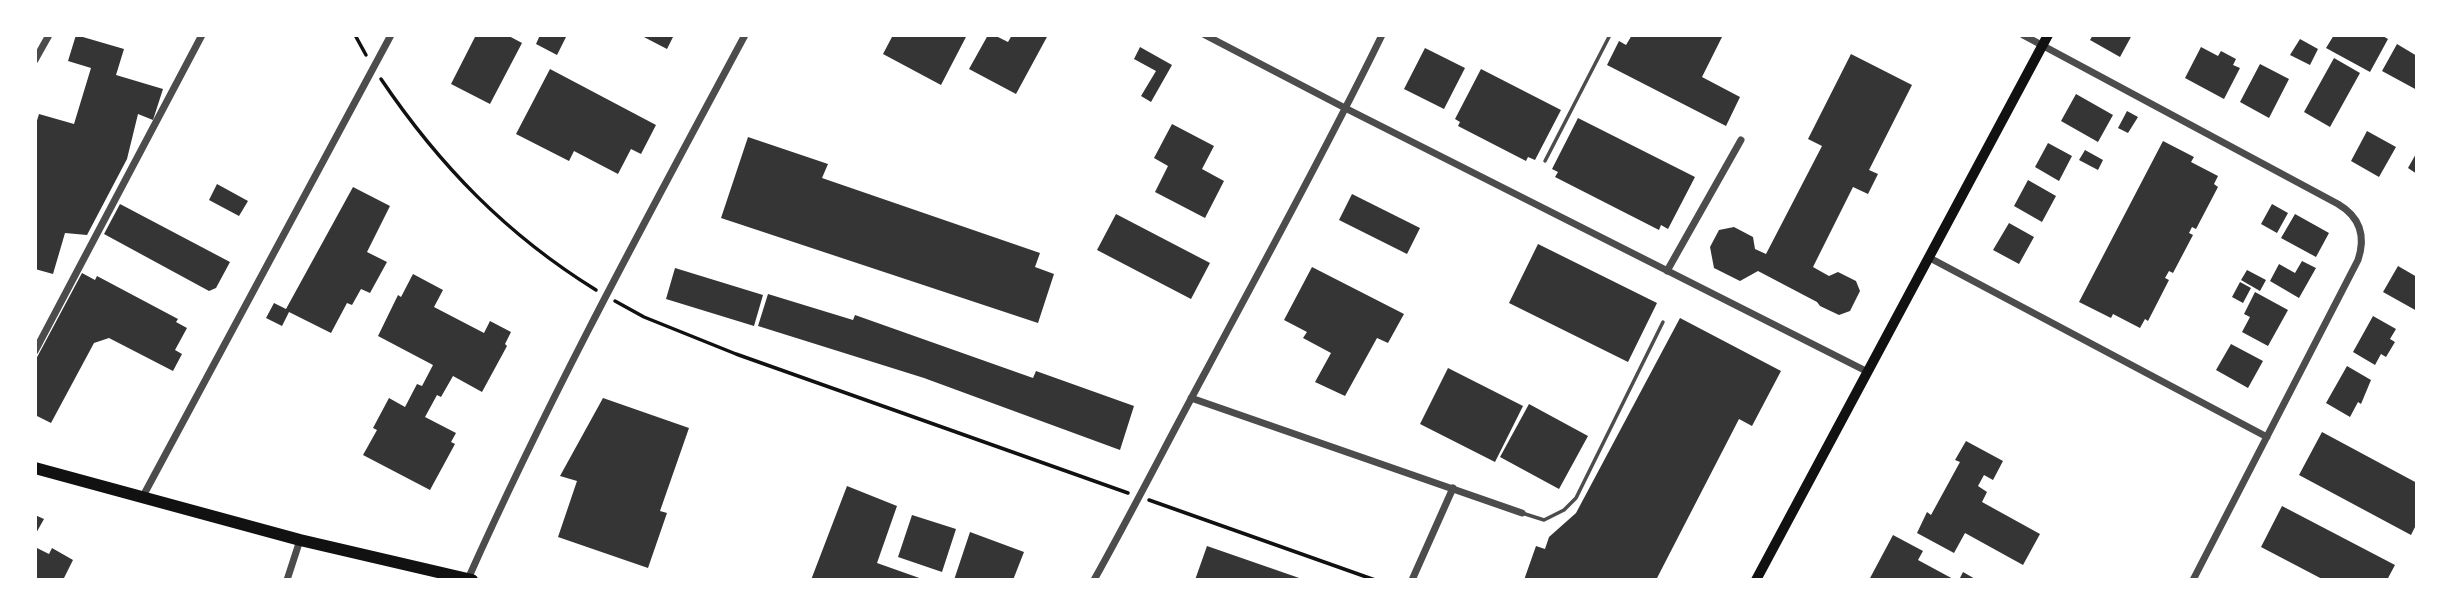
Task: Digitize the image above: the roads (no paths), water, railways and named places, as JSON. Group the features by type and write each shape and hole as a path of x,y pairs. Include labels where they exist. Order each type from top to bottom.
{"highway":[{"path":"35,468 300,540 469,580"}],"main road":[{"path":"1756,580 2045,40"}],"street":[{"path":"35,60 49,35"},
{"path":"35,351 202,35"},
{"path":"142,498 391,35"},
{"path":"469,580 514,476 745,35"},
{"path":"1205,35 1868,372"},
{"path":"1094,580 1141,497 1191,398 1347,109 1382,35"},
{"path":"2023,35 2045,40 2338,204 2351,213 2360,227 2362,244 2358,260 2193,580"},
{"path":"1667,271 1741,140"},
{"path":"1928,257 2267,437"},
{"path":"1191,398 1522,513"},
{"path":"1412,580 1453,488"},
{"path":"287,580 300,540"}],"lane":[{"path":"1545,161 1610,35"},
{"path":"1522,513 1544,520 1563,510 1576,498 1663,322"}]}
